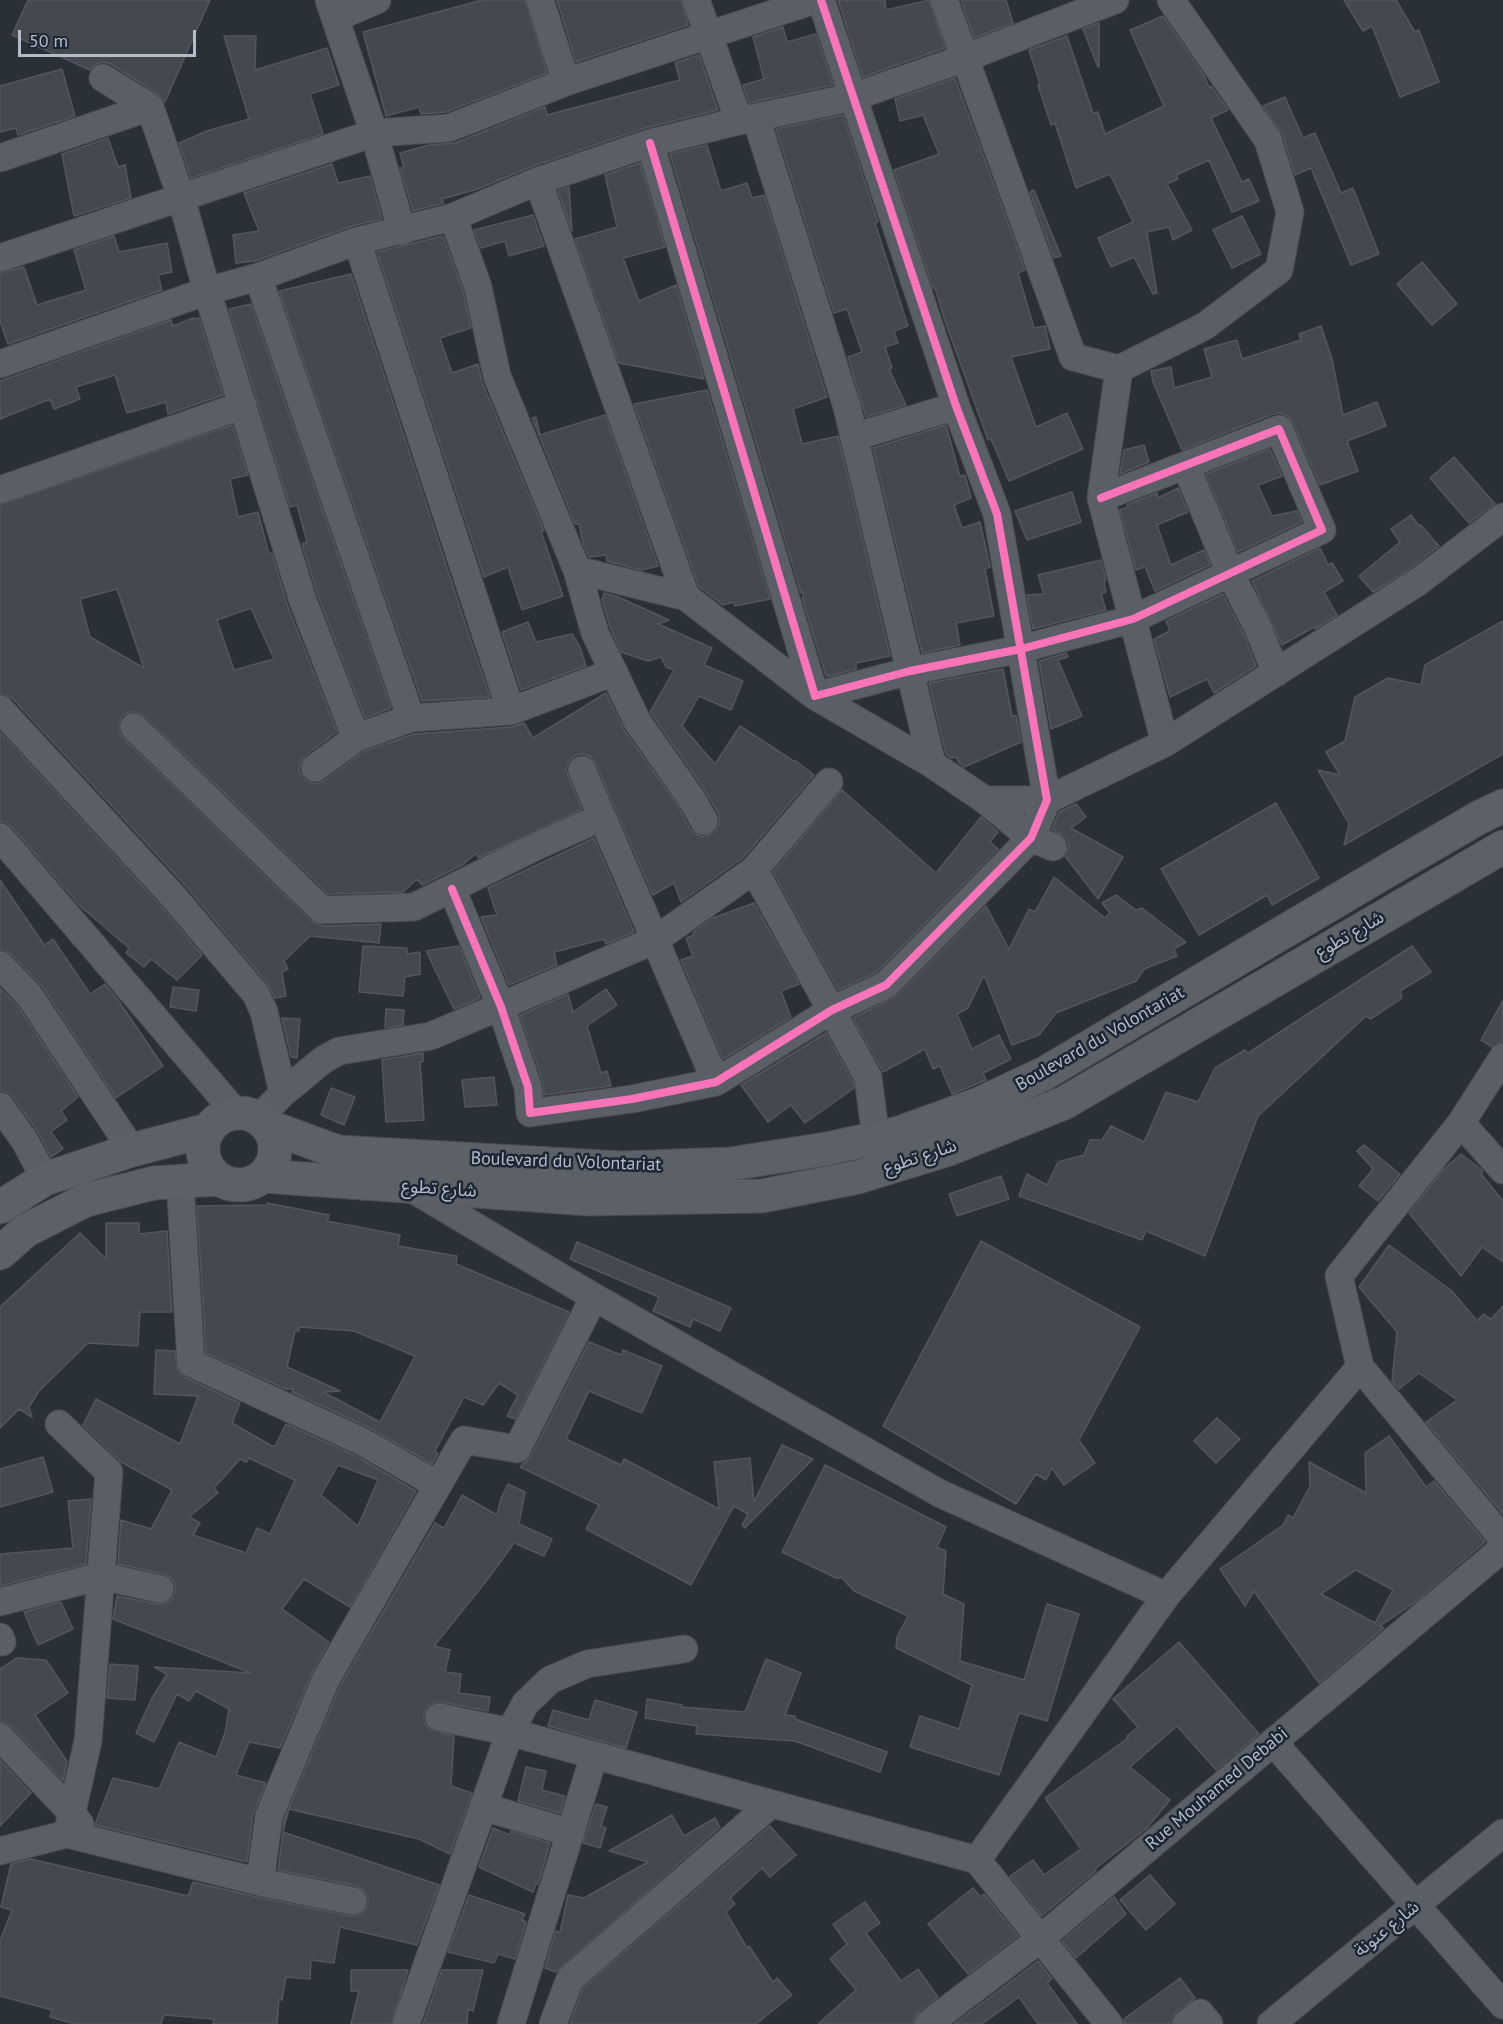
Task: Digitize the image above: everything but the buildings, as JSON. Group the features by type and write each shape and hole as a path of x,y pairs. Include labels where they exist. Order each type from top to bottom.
{"main road":[{"name":"Boulevard du Volontariat","path":"254,1119 338,1152 622,1168 730,1164 826,1149 899,1133 980,1104 1045,1073 1385,872 1503,806"},
{"name":"شارع تطوع","path":"263,1176 589,1199 762,1196 858,1177 949,1149 1064,1103 1503,847"},
{"path":"225,1116 254,1119 273,1136 275,1147 270,1167 253,1183 241,1186 218,1179 210,1172 202,1152 203,1140 208,1130 225,1116"},
{"path":"0,1207 45,1179 132,1150 208,1130"},
{"path":"0,1253 25,1231 86,1200 154,1182 218,1179"}],"street":[{"path":"377,0 332,9 374,134 402,231"},
{"path":"540,0 566,82"},
{"path":"696,0 709,35 747,119 848,407 932,764"},
{"path":"0,258 374,134 449,128 566,82 815,0"},
{"path":"452,889 501,1007 528,1087 530,1113 632,1099 716,1083 832,1010 886,985 1042,842 1047,800 997,514 956,406 821,0"},
{"path":"944,0 1073,357 1119,369 1205,326 1279,270 1290,212 1268,140 1171,0"},
{"path":"0,364 357,241 453,217 538,181 650,143 747,119 853,97 965,58 1115,0"},
{"path":"103,78 150,107 182,197 207,291 303,601 356,738"},
{"path":"0,158 150,107"},
{"path":"650,143 815,696"},
{"path":"538,181 686,597"},
{"path":"453,217 478,287 497,376 577,570 595,633 637,721 691,798 704,821"},
{"path":"357,241 511,711"},
{"path":"258,277 411,718"},
{"path":"1119,369 1101,498 1165,743"},
{"path":"0,490 243,405"},
{"path":"854,437 956,406"},
{"path":"815,696 910,671 1021,650 1133,619 1322,530 1279,429 1101,498"},
{"path":"1186,466 1230,573 1258,628 1276,673"},
{"path":"985,800 1047,800 1165,743 1418,582 1503,517"},
{"path":"577,570 686,597 815,696 932,764 1042,842"},
{"path":"315,768 356,738 411,718 511,711 614,672"},
{"path":"0,709 171,894 256,994 264,1012 283,1093"},
{"path":"134,727 322,910 414,907 539,845 602,817"},
{"path":"582,770 716,1083"},
{"path":"0,837 254,1119 323,1060 339,1051 431,1036 655,940 754,870 829,782"},
{"path":"754,870 868,1077 876,1138"},
{"path":"0,965 29,995 132,1150"},
{"path":"1503,1057 1461,1123 1339,1276 1360,1366 1503,1539"},
{"path":"0,1106 24,1141 45,1179"},
{"path":"1461,1123 1503,1170"},
{"path":"180,1181 191,1364 362,1441 438,1485"},
{"path":"409,1187 594,1297 939,1492 1166,1596"},
{"path":"260,1882 269,1816 326,1679 464,1440 517,1449 594,1297"},
{"path":"978,1860 1166,1596 1360,1366"},
{"path":"59,1424 109,1472 88,1741 77,1829"},
{"name":"Rue Mouhamed Debabi","path":"928,2024 1040,1939 1503,1548"},
{"path":"0,1602 101,1576 160,1589"},
{"path":"406,2024 510,1732 525,1704 550,1680 587,1664 684,1649"},
{"path":"439,1717 510,1732 978,1860 1109,2024"},
{"path":"0,1737 77,1829"},
{"path":"1273,1742 1503,2005"},
{"path":"511,2024 594,1756"},
{"path":"553,2024 570,1979 771,1804"},
{"path":"484,1807 571,1833"},
{"path":"0,1851 77,1829 260,1882 353,1901"},
{"path":"0,1831 27,1845"},
{"name":"شارع عنونة","path":"1271,2024 1503,1833"},
{"path":"1186,2024 1200,2013 1209,2024"}],"cycle path":[{"path":"452,889 501,1007 528,1087 530,1113 632,1099 716,1082 832,1010 886,985 1031,838 1047,800 997,514 956,406 821,0"},
{"path":"650,143 815,696 910,671 1021,649 1133,619 1322,530 1279,429 1101,498"}]}
